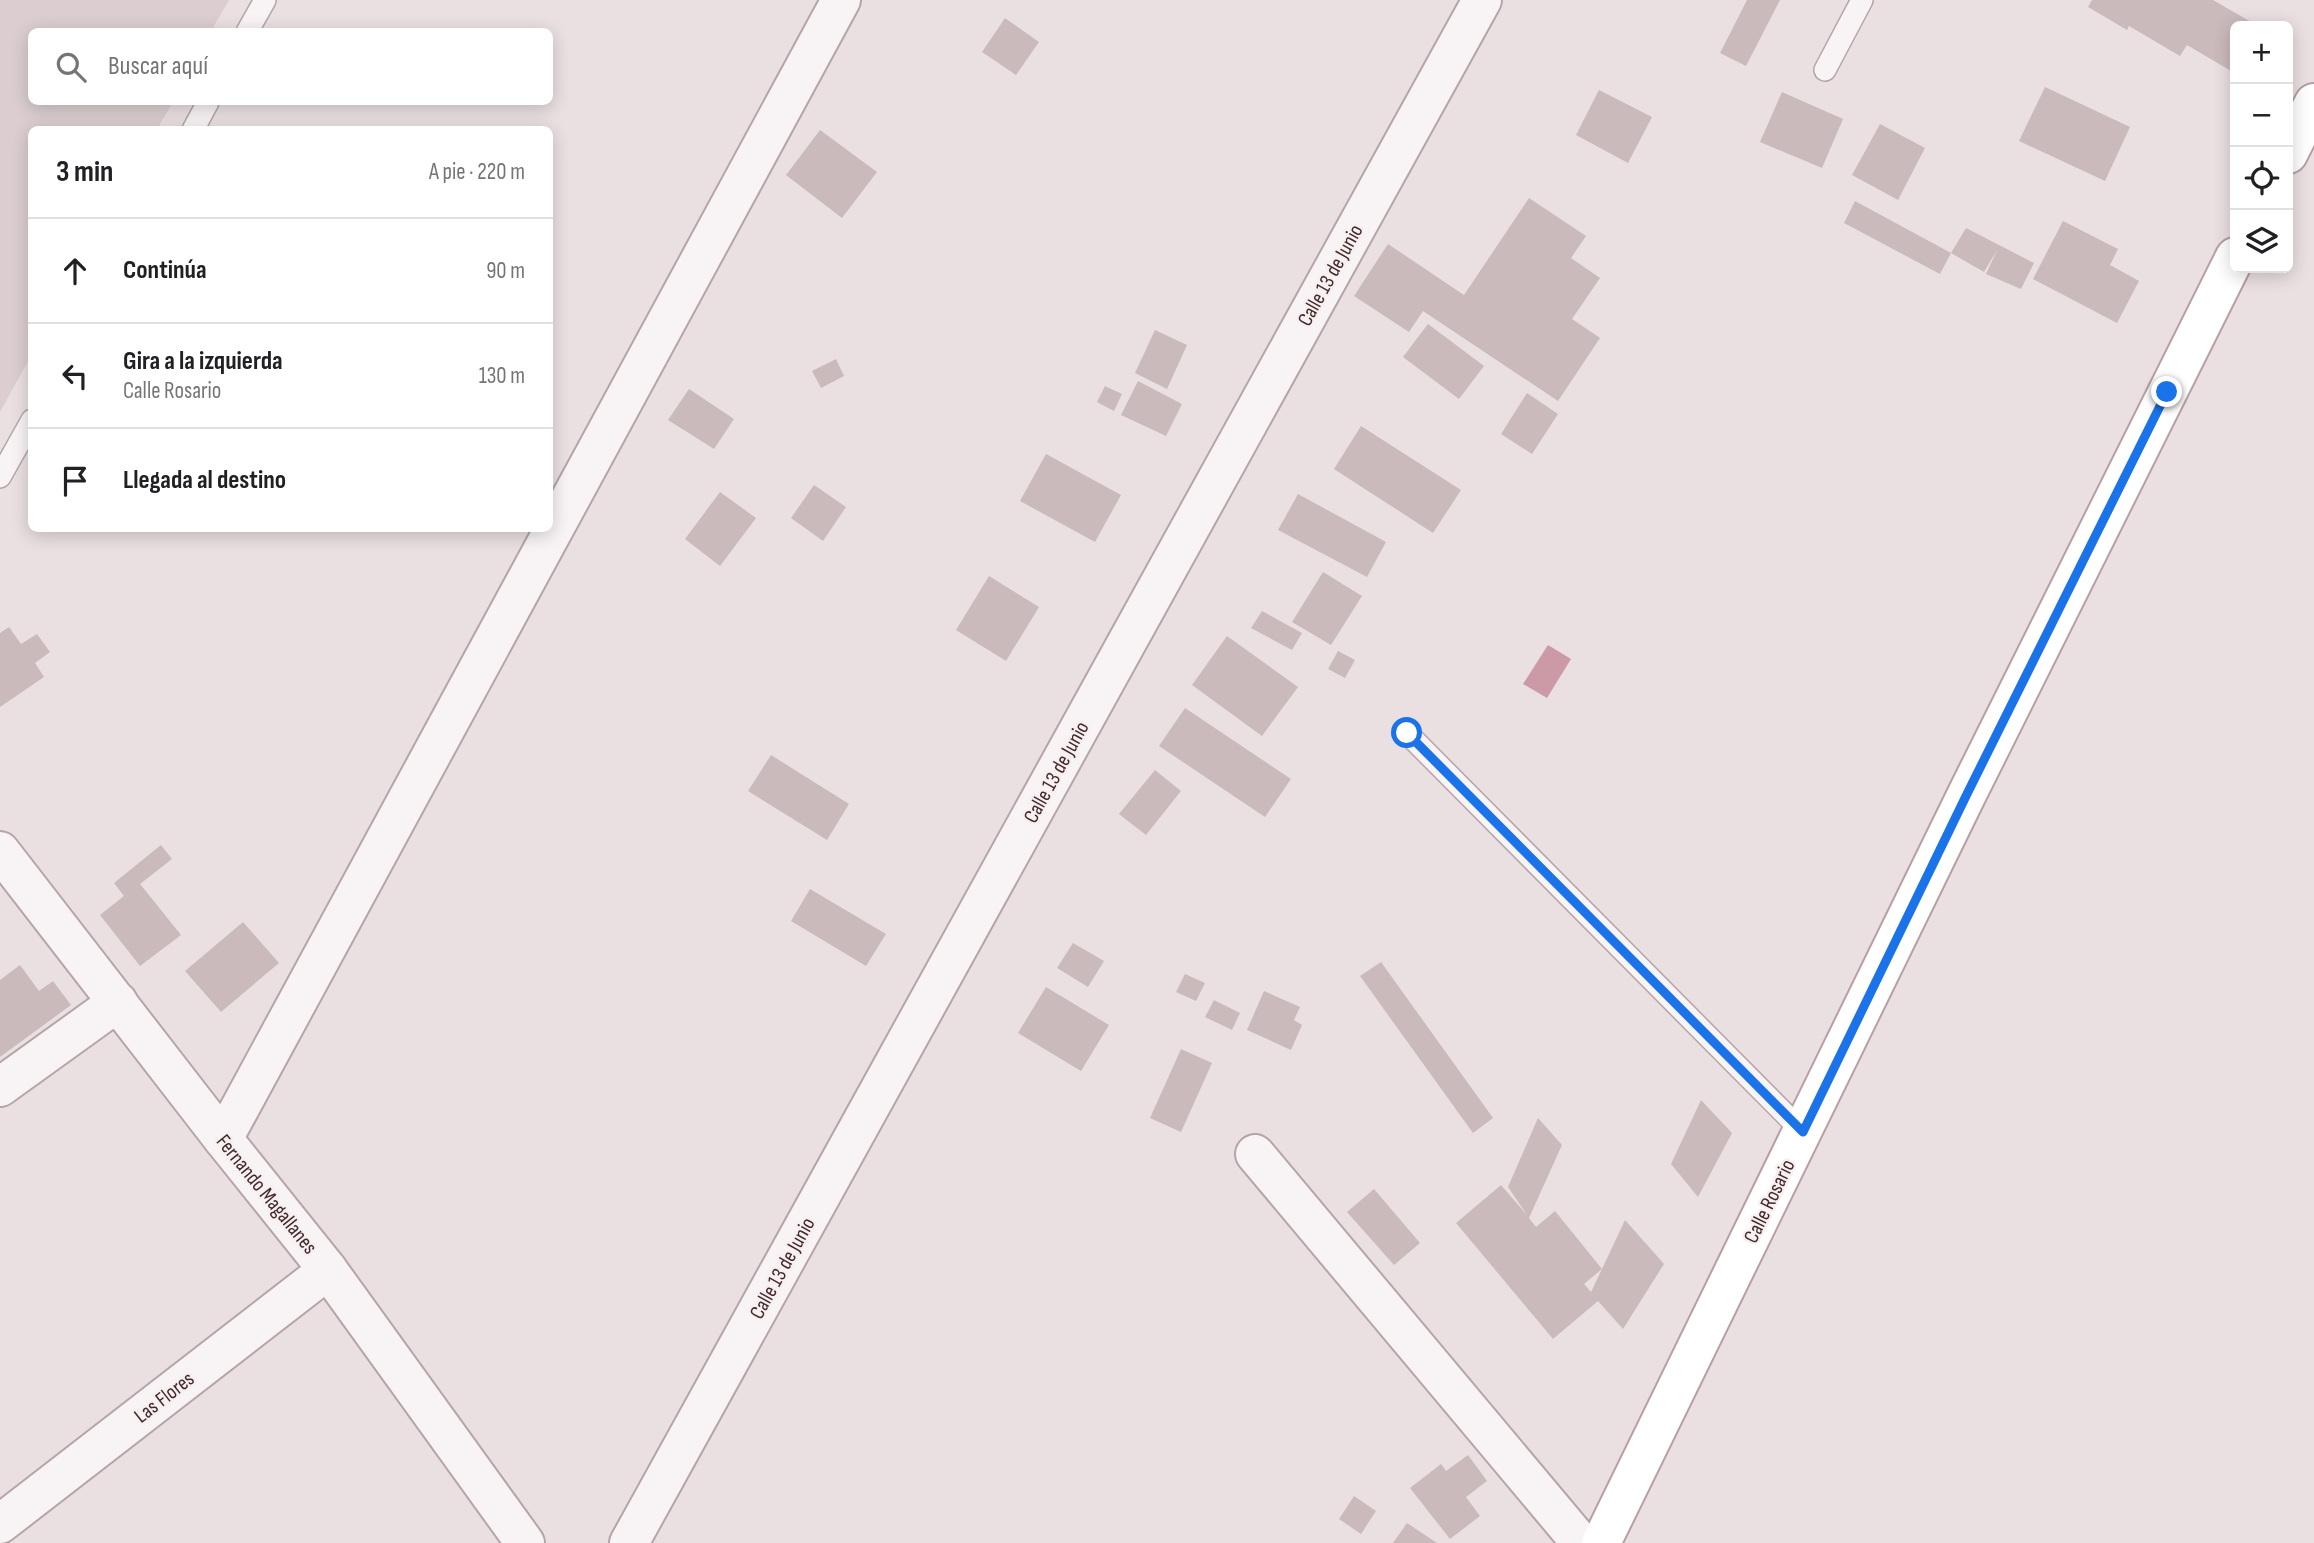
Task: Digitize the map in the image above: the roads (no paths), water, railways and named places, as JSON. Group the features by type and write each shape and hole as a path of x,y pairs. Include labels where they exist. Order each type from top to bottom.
{"main road":[{"path":"2292,147 2314,103"},
{"name":"Calle Rosario","path":"1601,1543 1972,784 2230,267"}],"street":[{"path":"553,531 841,0"},
{"name":"Calle 13 de Junio","path":"629,1543 1482,0"},
{"path":"223,1139 552,532"},
{"name":"Fernando Magallanes","path":"0,851 328,1270 524,1543"},
{"path":"0,1087 118,1002"},
{"path":"1255,1154 1581,1543"},
{"name":"Las Flores","path":"0,1524 328,1270"}],"lane":[{"path":"249,28 265,0"},
{"path":"1825,70 1862,0"},
{"path":"195,126 206,105"},
{"path":"0,477 28,427"},
{"path":"1407,733 1803,1132"}]}
